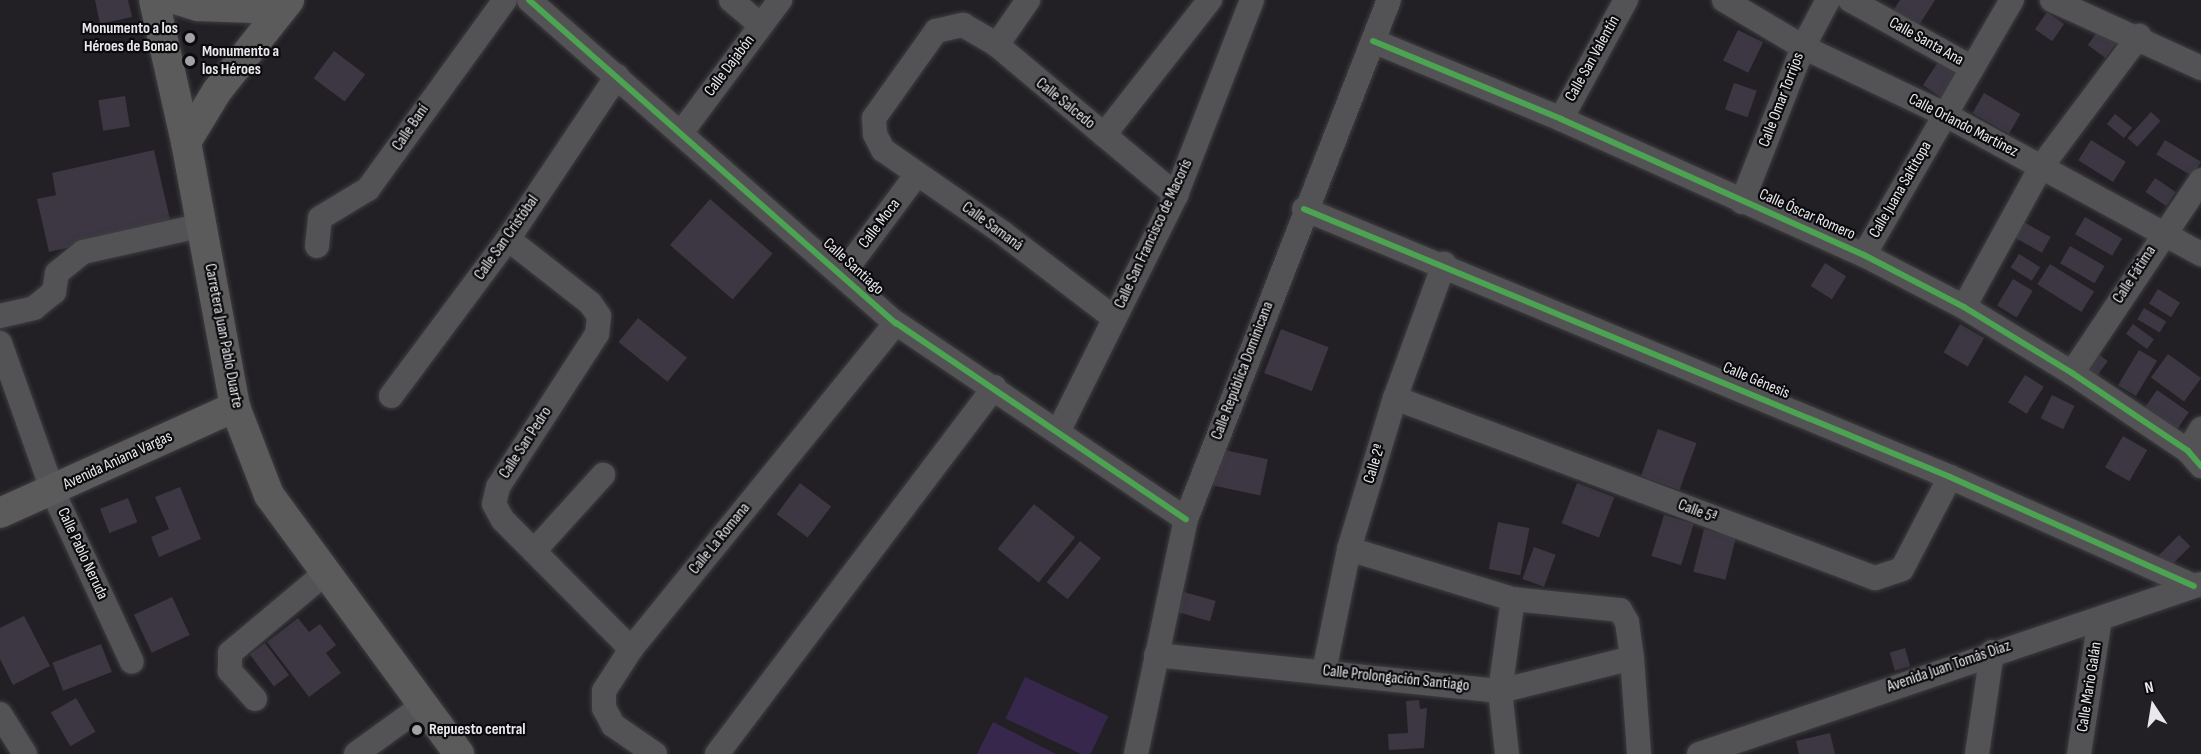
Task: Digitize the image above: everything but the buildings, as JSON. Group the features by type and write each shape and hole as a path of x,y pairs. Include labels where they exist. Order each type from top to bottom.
{"main road":[{"name":"Carretera Juan Pablo Duarte","path":"154,0 203,225 235,407 269,495 421,707 459,754"},
{"path":"178,0 198,6 286,4"},
{"path":"186,142 217,91 286,4"},
{"name":"Avenida Aniana Vargas","path":"0,513 53,492 235,407"}],"street":[{"name":"Calle Baní","path":"317,246 320,218 368,189 504,0"},
{"name":"Calle Santiago","path":"529,0 896,322 1059,430 1186,519"},
{"path":"731,0 761,25"},
{"name":"Calle Dajabón","path":"681,133 780,0"},
{"path":"997,45 1028,0"},
{"path":"1104,135 1210,0"},
{"name":"Calle San Francisco de Macorís","path":"1059,430 1176,195 1252,0"},
{"name":"Calle República Dominicana","path":"1136,754 1186,519 1304,209 1389,0"},
{"name":"Calle San Valentín","path":"1561,118 1626,0"},
{"name":"Calle Orlando Martínez","path":"1724,0 1803,46 1944,114 2163,231 2201,254"},
{"name":"Calle Omar Torrijos","path":"1742,202 1803,46 1828,0"},
{"name":"Calle Santa Ana","path":"1850,0 1971,67"},
{"name":"Calle Juana Saltitopa","path":"1864,255 1971,67 2012,0"},
{"path":"2052,0 2139,36 2201,68"},
{"name":"Calle Salcedo","path":"874,134 874,118 936,31 950,25 963,25 997,45 1176,195"},
{"path":"1964,307 2041,167 2139,36"},
{"name":"Calle Óscar Romero","path":"1373,41 1561,118 1742,202 1864,255 1964,307 2072,373 2194,459"},
{"name":"Calle San Cristóbal","path":"391,396 508,239 617,76"},
{"name":"Calle Samaná","path":"874,134 882,150 1114,318"},
{"name":"Calle Moca","path":"842,275 917,174"},
{"name":"Calle Fátima","path":"2072,373 2163,231 2201,180"},
{"name":"Calle Génesis","path":"1304,209 1444,264 1950,477 2198,585"},
{"path":"0,316 34,308 54,292 57,273 83,252 203,225"},
{"name":"Calle San Pedro","path":"508,239 590,303 599,316 597,334 498,487 494,504 503,520 631,649"},
{"name":"Calle 2ª","path":"1323,671 1349,549 1395,398 1444,264"},
{"name":"Calle La Romana","path":"655,754 613,725 604,708 604,691 631,649 896,322"},
{"name":"Calle Pablo Neruda","path":"0,343 53,492 132,662"},
{"path":"717,754 995,387"},
{"name":"Calle 5ª","path":"1395,398 1875,578 1902,569 1950,477"},
{"path":"2194,459 2201,429"},
{"path":"534,552 603,475"},
{"path":"1349,549 1513,599 1620,610 1627,622 1632,658 1639,754"},
{"path":"255,699 230,671 230,653 324,574"},
{"name":"Avenida Juan Tomás Díaz","path":"1699,754 1992,652 2100,619 2198,585"},
{"path":"1507,754 1500,691 1513,599"},
{"name":"Calle Mario Galán","path":"2079,754 2100,619"},
{"path":"1977,754 1992,652"},
{"name":"Calle Prolongación Santiago","path":"1156,655 1500,691 1632,658"},
{"path":"356,754 421,707"},
{"path":"0,714 25,754"}],"shaded area":[{"path":"1025,677 1108,716 1091,754 1081,754 1006,719"},
{"path":"993,722 1056,754 977,754"}],"cycle path":[{"path":"529,0 896,323 1186,519"},
{"path":"1373,41 1561,119 1864,255 1964,307 2072,373 2188,451 2201,466"},
{"path":"1304,209 1950,477 2194,586"}],"place":[{"name":"Monumento a los Héroes de Bonao","path":"190,38"},
{"name":"Monumento a los Héroes","path":"190,61"},
{"name":"Repuesto central","path":"417,730"}]}
